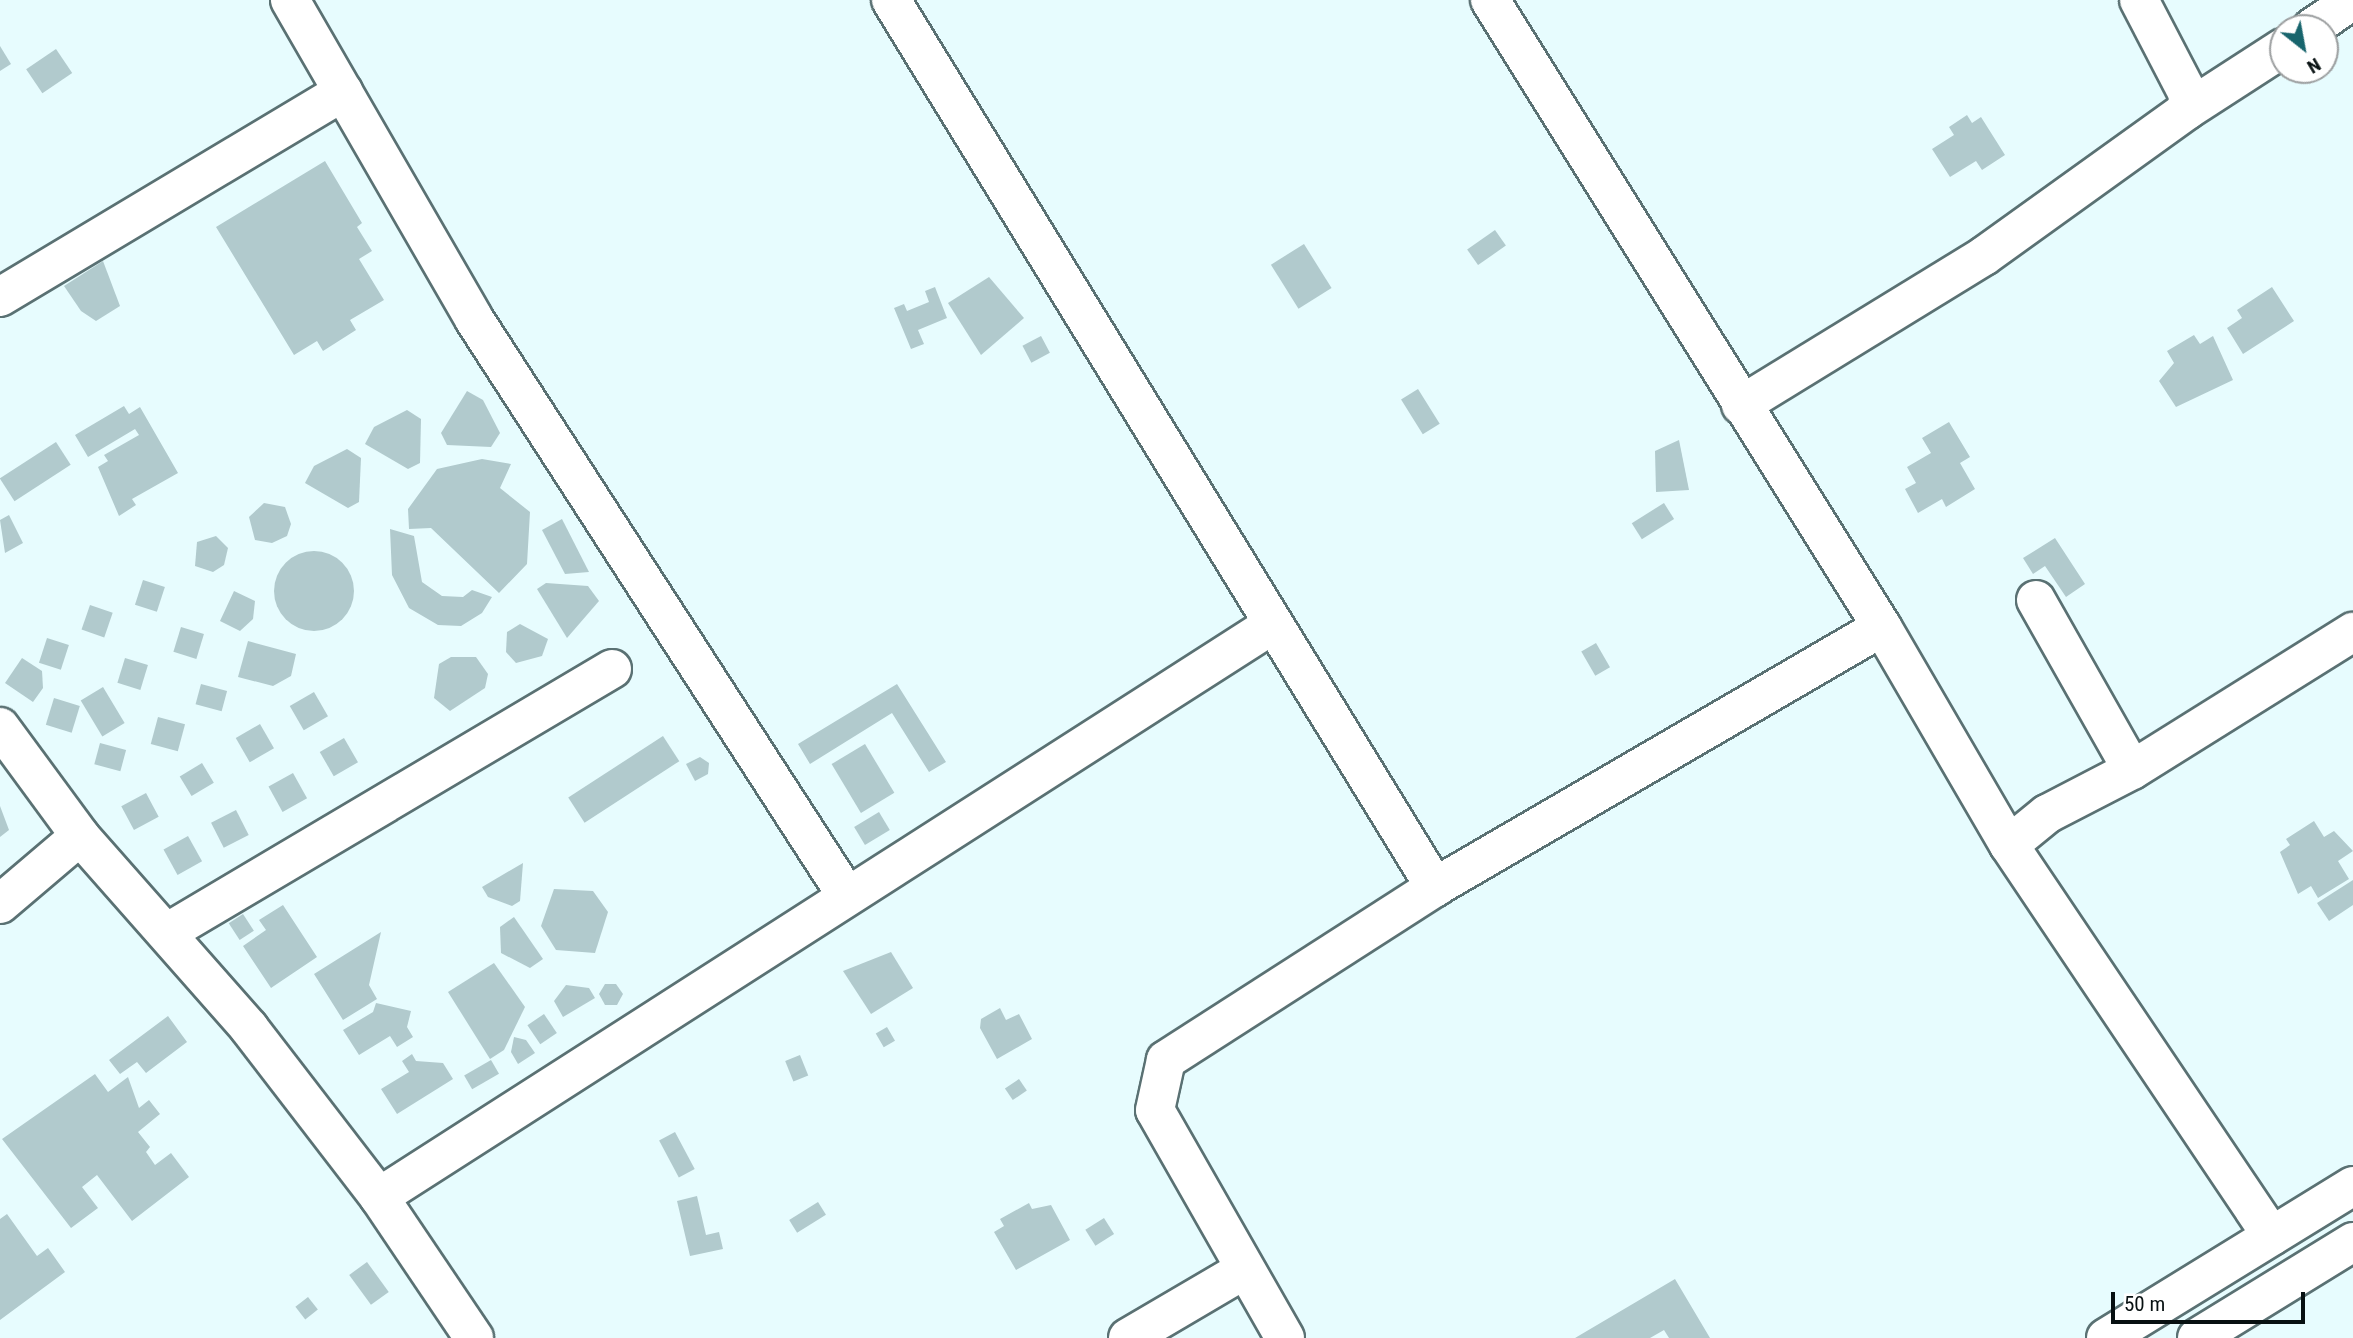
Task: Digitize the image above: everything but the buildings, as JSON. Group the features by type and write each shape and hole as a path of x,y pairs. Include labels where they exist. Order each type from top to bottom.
{"street":[{"path":"290,0 474,320 845,893"},
{"path":"891,0 1270,626 1435,887"},
{"path":"1490,0 1882,627 2009,845 2272,1236"},
{"path":"2139,0 2188,94 2187,110"},
{"path":"2332,14 2353,0"},
{"path":"1741,405 1984,256 2187,110 2269,57"},
{"path":"0,297 343,92"},
{"path":"2036,600 2132,769"},
{"path":"379,1197 845,893 1270,626"},
{"path":"1285,1338 1244,1270 1156,1110 1166,1060 1435,887 1882,627"},
{"path":"2009,845 2047,814 2132,769 2353,632"},
{"path":"168,932 612,669"},
{"path":"0,727 80,836 168,932 379,1197 474,1338"},
{"path":"0,904 80,836"},
{"path":"2106,1338 2353,1186"},
{"path":"2197,1338 2353,1242"},
{"path":"1128,1338 1244,1270"}]}
